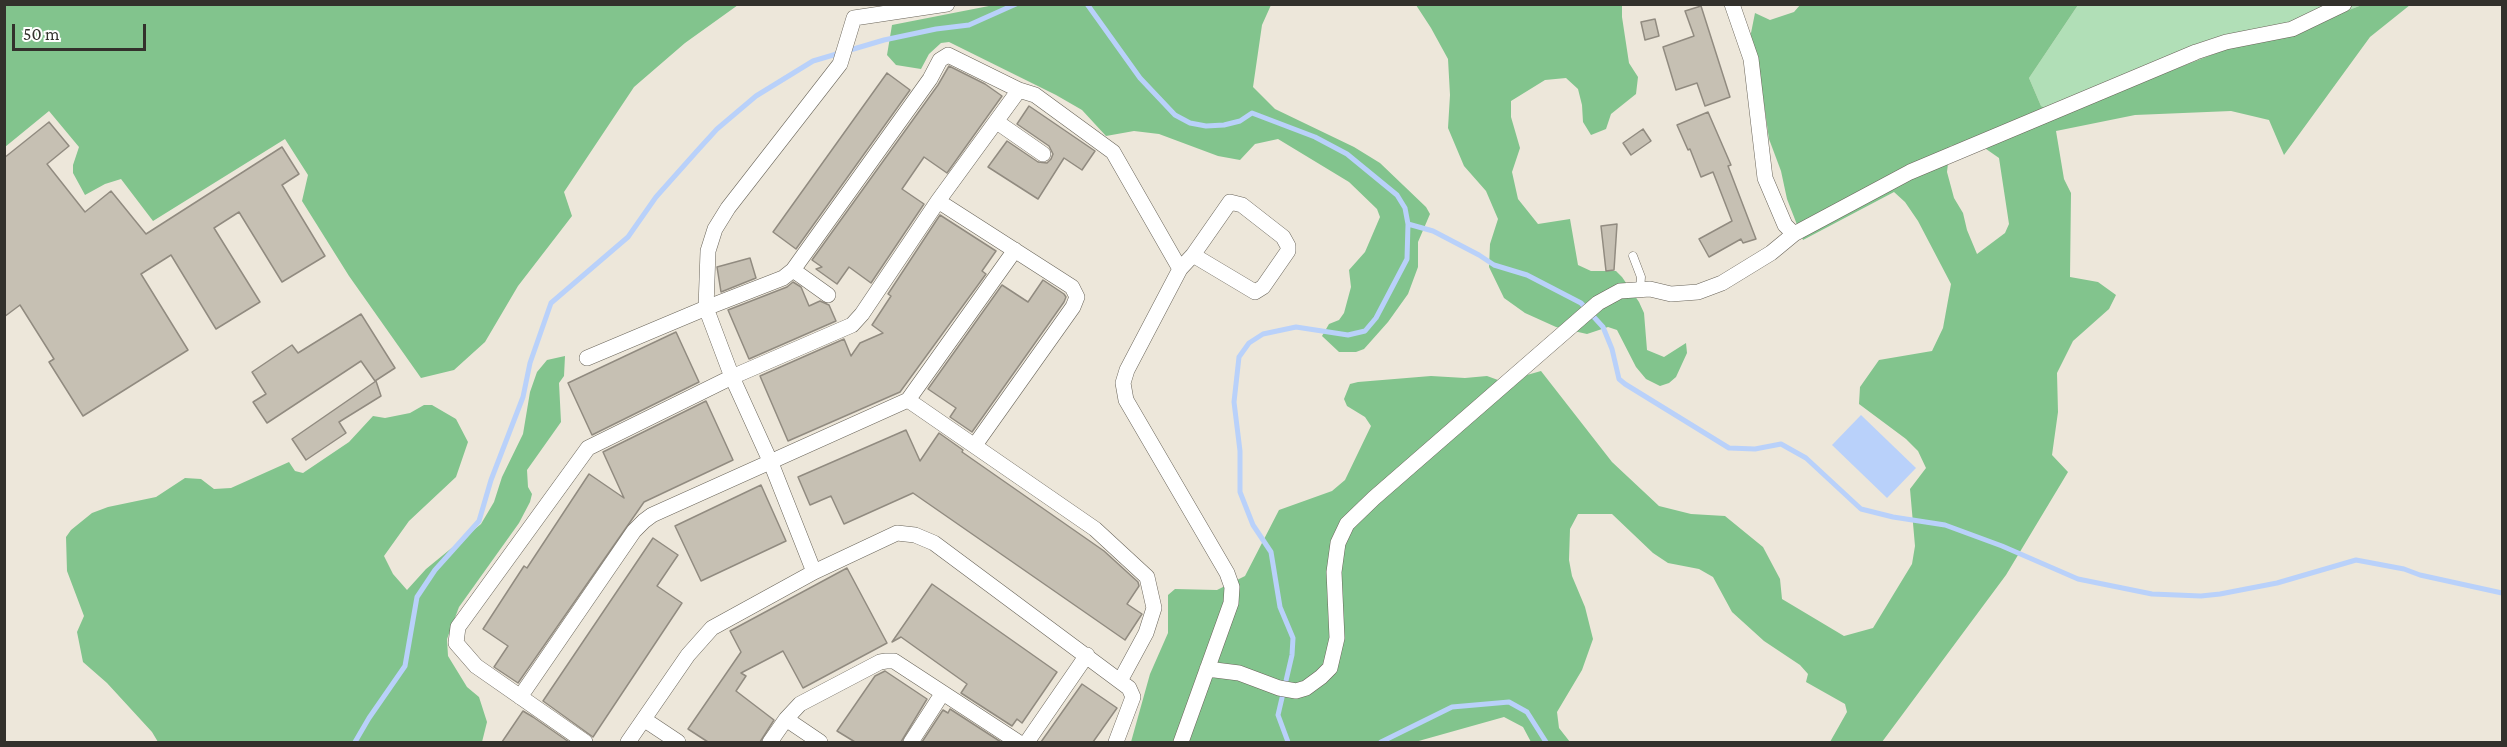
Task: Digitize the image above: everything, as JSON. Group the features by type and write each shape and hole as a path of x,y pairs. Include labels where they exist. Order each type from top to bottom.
{"street":[{"path":"814,572 771,463 732,377 706,308 708,251 715,229 760,165 840,64 854,18 948,4"},
{"path":"1732,4 1750,59 1765,178 1785,225 1794,234"},
{"path":"1208,669 1239,673 1279,688 1296,691 1306,688 1330,668 1337,638 1334,572 1338,543 1347,524 1598,303 1620,291 1650,290 1671,294 1698,292 1722,283 1771,253 1794,234 1910,172 2196,52 2226,42 2292,29 2344,4"},
{"path":"587,358 783,278 793,270 930,80 940,60 948,55 1019,90 1035,95 1113,152 1180,269"},
{"path":"585,742 476,666 456,643 458,627 588,448 732,377 852,326 938,201 998,122 1019,90"},
{"path":"998,122 1043,154"},
{"path":"938,201 1072,287 1077,297 975,446"},
{"path":"1181,742 1231,603 1232,587 1227,573 1126,400 1123,383 1127,370 1180,269 1193,255 1230,202 1242,205 1283,237 1288,246 1288,251 1263,287 1255,292 1193,255"},
{"path":"520,697 634,531 644,521 652,515 908,400 1015,250"},
{"path":"793,270 828,295"},
{"path":"908,400 1095,529 1147,577 1154,608 1146,633 1120,681"},
{"path":"628,742 688,655 712,628 814,572 897,533 915,535 934,543 1087,654 1133,692 1134,697 1116,742"},
{"path":"1027,742 1087,654"},
{"path":"770,742 800,704 886,661 894,661 1018,742"},
{"path":"911,742 942,694"},
{"path":"786,719 820,742"},
{"path":"645,720 678,742"}],"lane":[{"path":"1633,256 1641,277 1640,290"}],"green space":[{"path":"5,4 738,5 685,43 634,87 564,192 572,216 518,286 485,342 454,370 421,378 349,276 302,201 308,175 285,139 153,221 121,179 105,184 85,195 73,173 79,147 49,111 5,147"},
{"path":"994,5 1271,5 1262,25 1253,87 1275,109 1354,147 1380,163 1426,207 1430,214 1418,242 1418,267 1408,294 1388,322 1364,349 1356,352 1339,352 1322,336 1329,324 1339,320 1344,313 1351,287 1349,270 1365,252 1380,217 1377,209 1349,182 1278,139 1255,144 1240,160 1218,156 1159,134 1134,131 1106,136 1082,110 949,42 941,43 929,54 921,69 896,65 887,55 892,25"},
{"path":"1416,5 1622,5 1629,63 1638,77 1636,94 1611,114 1606,129 1591,135 1583,122 1578,89 1566,78 1545,80 1511,101 1511,117 1520,148 1512,172 1518,199 1538,224 1570,219 1578,265 1591,271 1616,271 1622,277 1644,313 1647,350 1664,357 1686,343 1687,353 1676,377 1669,383 1660,386 1646,379 1636,367 1617,330 1608,327 1587,334 1556,327 1525,313 1504,298 1489,267 1490,244 1498,219 1486,191 1464,166 1448,128 1450,95 1448,59"},
{"path":"1800,5 2078,5 2029,78 2041,106 2063,116 2126,88 2245,42 2362,5 2410,5 2370,37 2284,155 2269,120 2231,111 2135,115 2056,131 2064,179 2071,193 2070,277 2098,282 2116,295 2109,309 2073,341 2057,373 2058,412 2052,455 2068,472 2006,575 1882,742 1830,742 1847,712 1845,704 1806,682 1808,674 1800,665 1764,641 1732,612 1713,577 1699,569 1668,563 1653,553 1612,514 1578,514 1570,529 1569,560 1593,639 1582,670 1557,712 1559,728 1570,742 1531,742 1523,727 1504,717 1415,742 1131,742 1150,674 1168,633 1168,595 1175,589 1217,590 1245,576 1279,510 1332,491 1345,480 1371,426 1365,417 1347,406 1344,399 1350,384 1358,382 1431,376 1465,378 1487,376 1498,380 1520,381 1527,375 1541,371 1612,462 1659,506 1691,514 1725,516 1763,547 1780,579 1782,599 1844,636 1873,628 1912,564 1915,546 1910,489 1926,468 1918,451 1906,439 1859,404 1860,387 1879,360 1932,351 1943,328 1951,284 1918,221 1905,202 1894,192 1803,240 1787,199 1781,171 1769,139 1761,83 1750,38 1755,13 1770,20 1794,12","holes":["1976,142 1999,158 2009,224 2005,233 1977,254 1963,213 1954,198 1947,172 1950,146"]},
{"path":"2078,5 2362,5 2245,42 2126,88 2063,116 2041,106 2029,78"},
{"path":"565,356 564,376 559,383 561,422 527,470 528,487 532,494 530,502 519,523 459,607 447,639 448,656 467,687 479,697 487,722 482,742 158,742 152,732 107,683 83,662 77,632 84,616 67,571 66,537 92,513 108,507 156,497 185,478 201,479 214,489 231,488 289,462 295,471 303,473 349,442 373,416 385,418 410,413 424,405 432,405 456,419 468,442 456,477 409,521 384,556 393,574 407,590 426,569 481,524 494,502 502,477 523,434 530,392 537,372 547,360"}],"water":[{"path":"1861,415 1916,468 1887,498 1832,445"}],"building":[{"path":"1701,6 1730,97 1705,106 1697,83 1676,90 1663,47 1694,36 1685,11"},
{"path":"1655,19 1659,36 1645,40 1641,22"},
{"path":"949,66 985,84 1002,96 947,173 924,157 902,189 924,204 871,283 849,267 837,284 816,269 822,267 812,260 938,85"},
{"path":"887,73 910,90 796,249 773,232"},
{"path":"1029,106 1095,151 1082,170 1064,158 1038,199 988,167 1007,141 1038,162 1047,163 1051,159 1053,154 1049,146 1017,124"},
{"path":"1708,112 1731,165 1728,166 1756,239 1743,243 1741,239 1709,257 1699,239 1732,221 1713,172 1701,177 1677,125"},
{"path":"49,122 69,146 47,164 85,212 111,191 146,234 282,147 299,174 282,185 325,256 282,282 239,212 214,228 260,302 216,329 171,255 141,274 188,350 83,416 49,362 54,359 20,305 4,317 4,158"},
{"path":"1643,129 1651,141 1631,155 1623,143"},
{"path":"940,215 996,251 982,271 986,274 900,392 788,441 760,376 844,339 851,356 860,343 883,333 872,325 891,296 888,294"},
{"path":"1617,224 1614,270 1606,271 1601,226"},
{"path":"750,258 756,278 721,292 717,267"},
{"path":"1043,280 1064,294 1066,297 1064,302 972,432 950,417 956,408 928,389 1002,285 1028,302"},
{"path":"793,282 801,287 809,306 820,301 829,305 836,321 749,359 728,310 787,287"},
{"path":"361,314 395,368 375,381 361,361 267,423 253,402 266,394 252,372 292,345 298,353"},
{"path":"676,332 699,382 592,435 568,383"},
{"path":"376,381 381,396 339,422 346,433 306,460 292,439"},
{"path":"706,401 733,460 644,502 518,683 494,667 508,646 483,629 524,566 527,568 589,474 624,498 603,452"},
{"path":"906,430 920,461 939,433 963,450 962,452 1104,551 1138,582 1139,586 1127,604 1142,614 1125,640 913,493 844,524 831,496 810,505 798,477"},
{"path":"761,485 786,541 701,581 675,526"},
{"path":"653,538 678,555 657,586 682,603 593,737 543,701"},
{"path":"847,568 887,643 803,688 783,651 741,673 746,676 736,691 774,720 760,742 708,742 688,729 741,652 730,631"},
{"path":"932,584 1057,672 1022,723 1017,719 1012,726 961,693 967,684 901,637 892,642"},
{"path":"885,671 927,699 901,742 855,742 837,731 875,676"},
{"path":"1082,684 1117,708 1093,742 1041,742"},
{"path":"950,709 1001,742 922,742 943,710 948,713"},
{"path":"523,711 533,717 569,742 502,742"}],"waterway":[{"path":"355,742 405,666 417,597 435,570 479,521 491,480 523,397 530,363 551,303 628,237 656,197 697,151 717,129 756,96 813,61 884,40 969,25 1016,4"},
{"path":"1087,4 1140,78 1175,115 1190,123 1206,126 1240,121 1252,113 1315,137 1347,154 1397,195 1405,208 1408,224 1407,259 1376,318 1365,331 1348,335 1296,327 1263,334 1249,343 1239,357 1234,402 1240,451 1240,492 1253,525 1271,552 1280,607 1293,638 1292,655 1278,715 1288,742"},
{"path":"1408,224 1433,231 1494,265 1527,275 1581,303 1603,327 1612,349 1619,379 1625,384 1729,448 1755,449 1781,444 1806,458 1861,509 1893,517 1945,525 2002,546 2078,579 2152,594 2201,596 2220,594 2277,583 2356,560 2404,569 2420,575 2502,593"},
{"path":"1381,742 1452,707 1509,702 1527,712 1546,742"}]}
